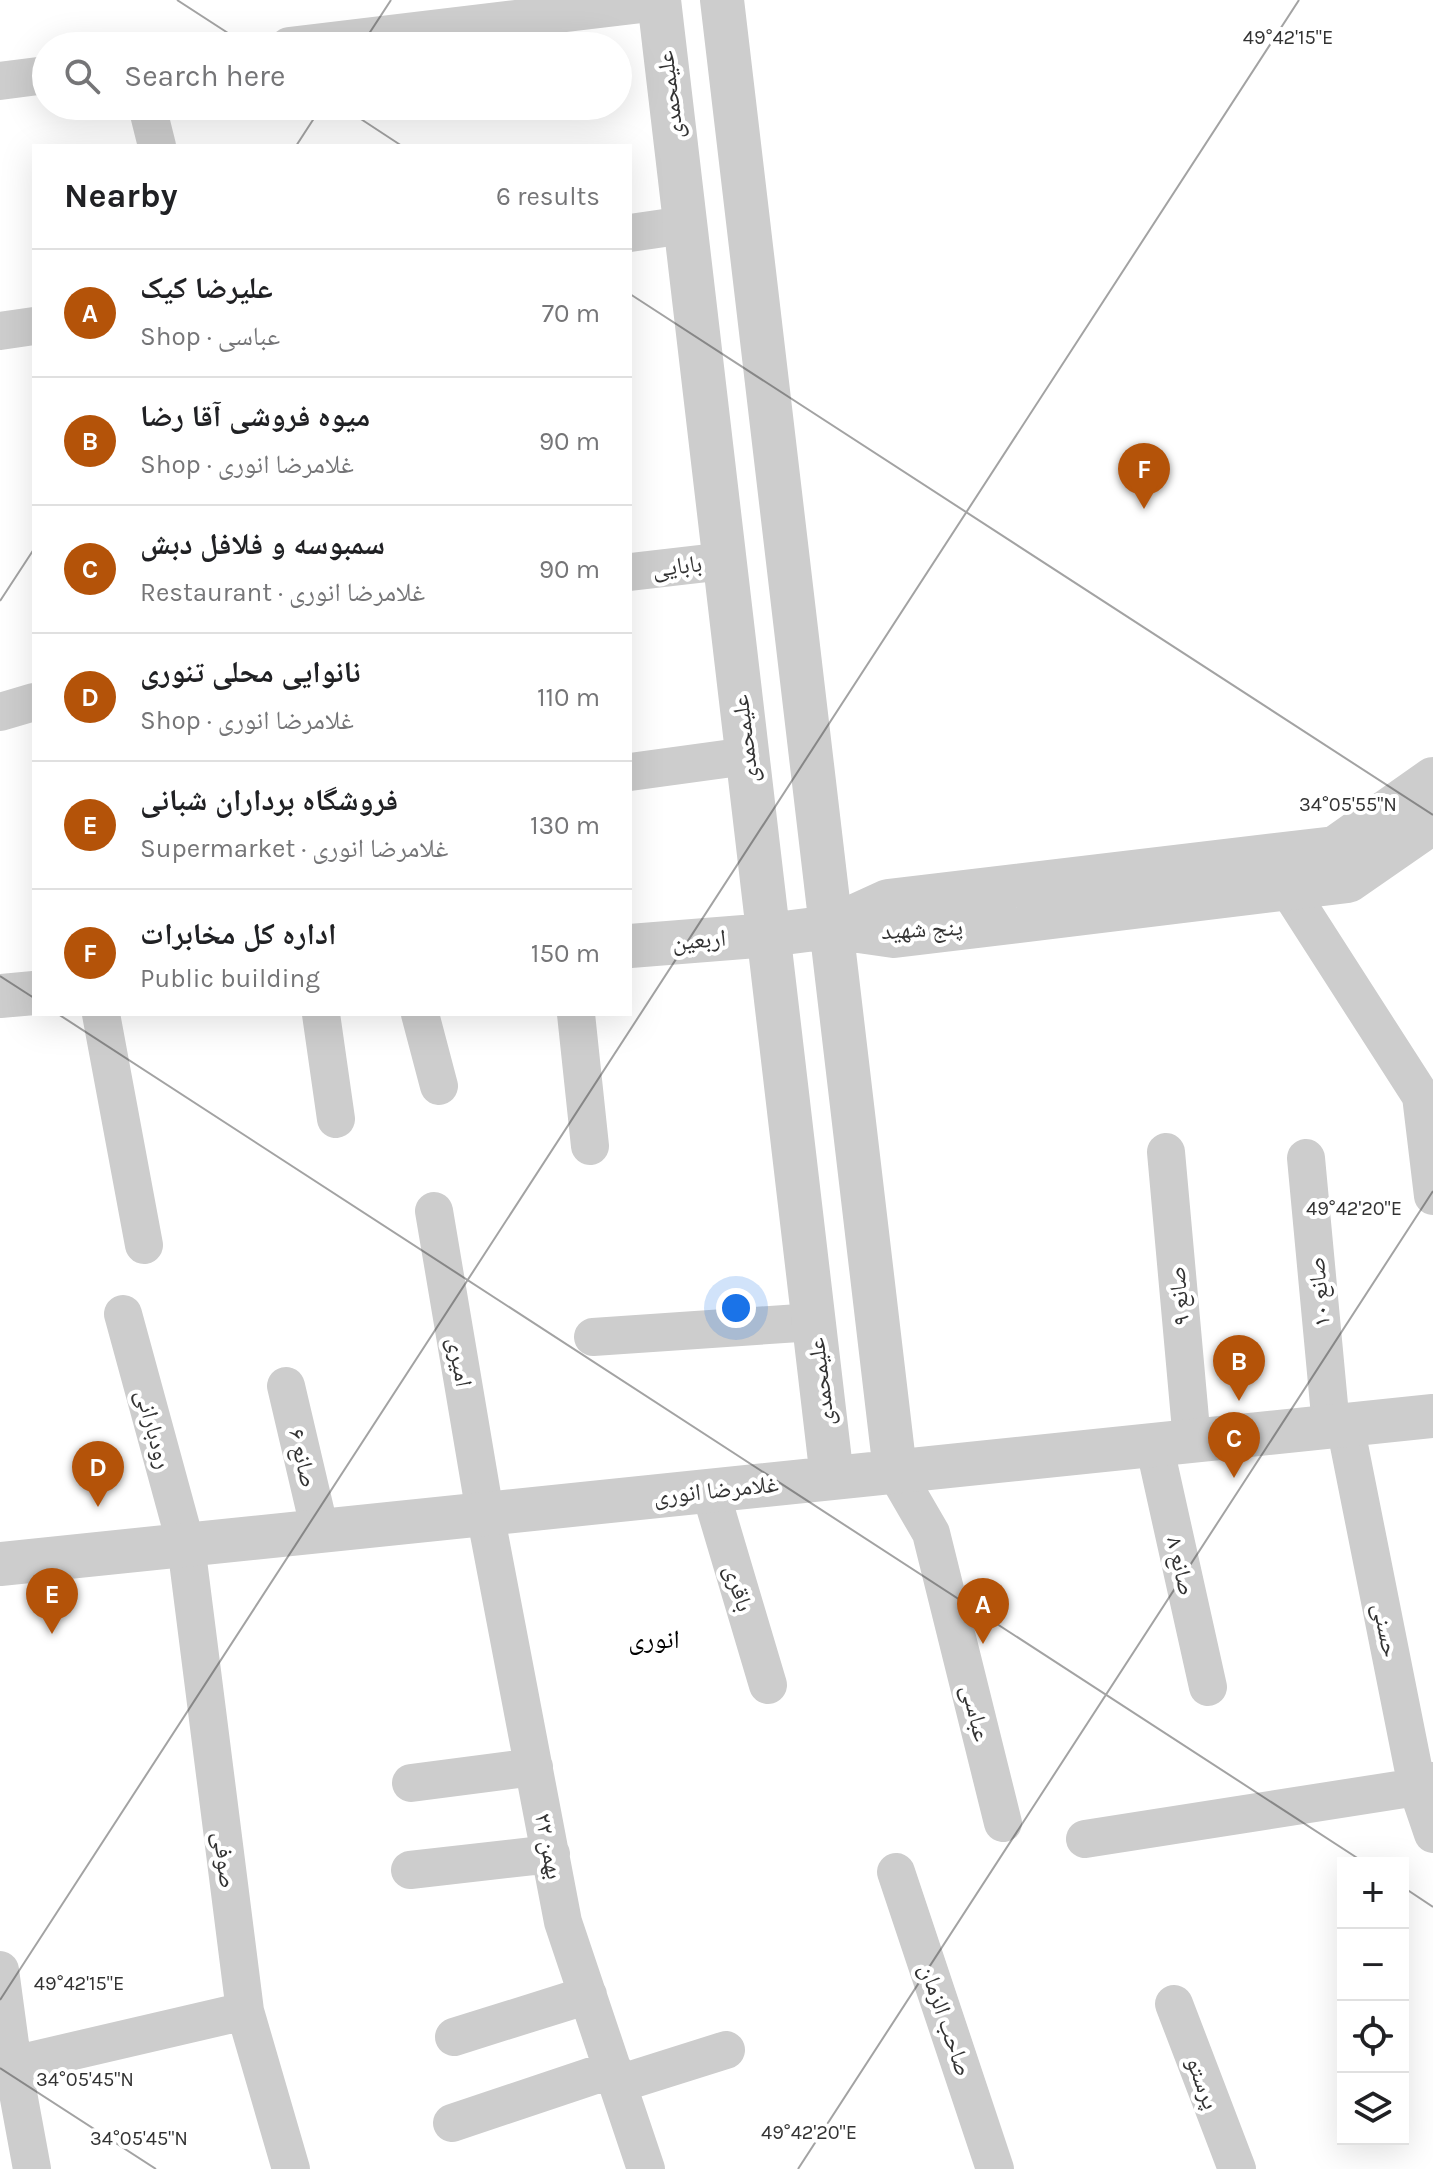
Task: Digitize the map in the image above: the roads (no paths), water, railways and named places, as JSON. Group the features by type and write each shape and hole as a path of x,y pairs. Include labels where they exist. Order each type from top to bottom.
{"street":[{"path":"722,0 895,1471"},
{"path":"404,32 659,1"},
{"name":"علیمحمدی","path":"659,1 832,1478"},
{"path":"0,81 32,77"},
{"path":"150,120 156,144"},
{"path":"632,233 685,225"},
{"path":"0,331 32,326"},
{"path":"725,561 787,556"},
{"name":"بابایی","path":"632,572 725,561"},
{"path":"0,712 32,703"},
{"path":"632,772 747,756"},
{"name":"پنج شهید","path":"768,935 831,927 894,936 1282,872 1335,848 1433,779"},
{"name":"پنج شهید","path":"1282,872 1348,881 1433,822"},
{"path":"1282,872 1427,1106 1433,1196"},
{"name":"اربعین","path":"632,946 768,935"},
{"path":"0,996 32,993"},
{"path":"101,1016 144,1245"},
{"path":"321,1016 336,1119"},
{"path":"421,1016 439,1086"},
{"path":"576,1016 590,1146"},
{"name":"صانع ۹","path":"1166,1152 1173,1442"},
{"name":"صانع ۱۰","path":"1306,1158 1338,1425"},
{"name":"امیری","path":"434,1211 485,1513"},
{"name":"رودبارانی","path":"123,1314 186,1545"},
{"path":"593,1337 814,1322"},
{"name":"صانع ۶","path":"286,1386 320,1531"},
{"name":"غلامرضا انوری","path":"0,1564 1433,1416"},
{"name":"حسنی","path":"1338,1425 1425,1784 1433,1834"},
{"name":"صانع ۸","path":"1173,1442 1208,1687"},
{"name":"عباسی","path":"895,1471 931,1533 1003,1823"},
{"name":"باقری","path":"710,1490 768,1685"},
{"name":"۲۲ بهمن","path":"485,1513 563,1922 646,2169"},
{"name":"صوفی","path":"186,1545 245,2011 291,2169"},
{"path":"411,1783 534,1767"},
{"path":"1085,1839 1425,1784"},
{"path":"410,1870 551,1854"},
{"name":"صاحب الزمان","path":"896,1872 995,2169"},
{"path":"0,1970 6,2067 32,2169"},
{"path":"454,2037 588,1995"},
{"name":"پرستو","path":"1174,2004 1228,2167"},
{"path":"6,2067 245,2011"},
{"path":"452,2123 726,2050"}],"place":[{"name":"اداره کل مخابرات","path":"1144,509"},
{"name":"میوه فروشی آقا رضا","path":"1239,1401"},
{"name":"سمبوسه و فلافل دبش","path":"1234,1478"},
{"name":"نانوایی محلی تنوری","path":"98,1507"},
{"name":"فروشگاه برداران شبانی","path":"52,1634"},
{"name":"علیرضا کیک","path":"983,1644"}],"district":[{"name":"انوری","path":"654,1639"}]}
